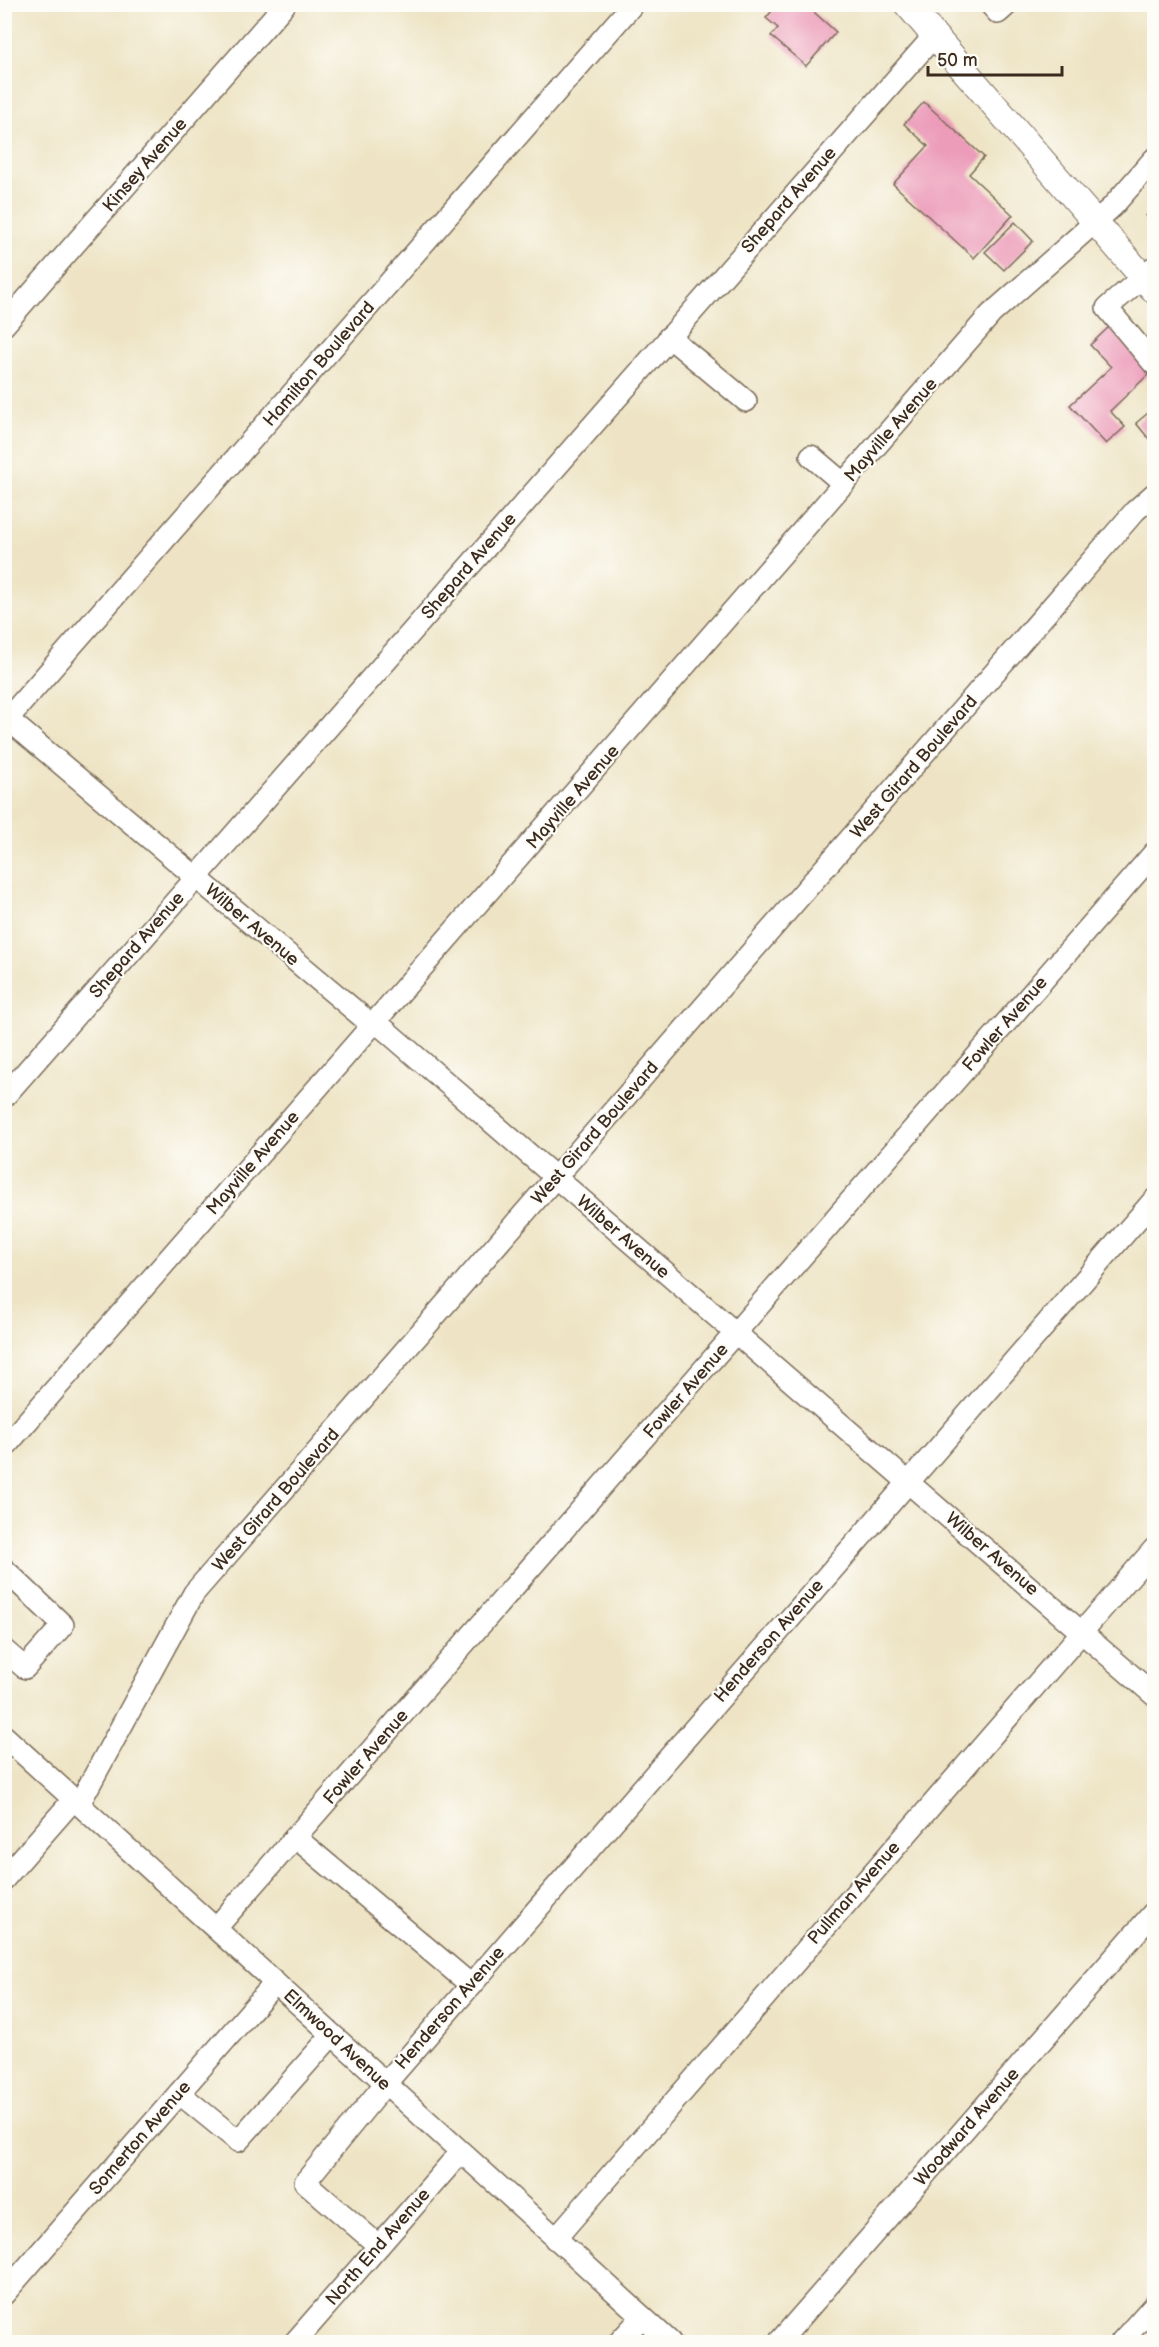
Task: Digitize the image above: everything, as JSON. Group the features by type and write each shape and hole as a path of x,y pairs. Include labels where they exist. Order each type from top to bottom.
{"main road":[{"path":"907,4 1096,222 1151,278"}],"street":[{"name":"Hamilton Boulevard","path":"6,719 633,4"},
{"path":"990,4 998,13 1008,4"},
{"name":"Kinsey Avenue","path":"4,325 278,7"},
{"name":"Shepard Avenue","path":"4,1097 934,36"},
{"name":"Mayville Avenue","path":"4,1448 991,314 1112,207 1155,159"},
{"path":"1151,278 1107,308 1155,364"},
{"path":"669,337 746,401"},
{"path":"811,456 844,484"},
{"name":"West Girard Boulevard","path":"4,1879 76,1802 194,1593 1135,511 1155,494"},
{"name":"Wilber Avenue","path":"6,719 366,1020 376,1023 1155,1695"},
{"name":"Fowler Avenue","path":"216,1929 1155,853"},
{"name":"Henderson Avenue","path":"379,2246 305,2182 471,1984 1155,1200"},
{"name":"Pullman Avenue","path":"555,2239 1155,1549"},
{"path":"4,1569 63,1625 25,1668 4,1650"},
{"name":"Elmwood Avenue","path":"4,1736 670,2343"},
{"path":"295,1837 471,1984"},
{"name":"Woodward Avenue","path":"779,2343 1155,1912"},
{"name":"Somerton Avenue","path":"4,2294 275,1983"},
{"path":"179,2093 238,2141 332,2035"},
{"name":"North End Avenue","path":"295,2343 460,2152"},
{"path":"1121,2343 1155,2305"},
{"path":"620,2343 642,2317"}],"building":[{"path":"778,4 805,4 836,32 806,66 771,36 778,28 766,18"},
{"path":"924,102 984,157 969,174 1013,215 974,258 893,184 928,146 904,124"},
{"path":"1154,207 1154,224 1146,216"},
{"path":"1015,222 1033,241 1004,270 985,252"},
{"path":"1110,326 1152,371 1110,411 1125,427 1106,444 1070,405 1111,367 1090,345"},
{"path":"1154,408 1154,443 1153,444 1136,423"}]}
